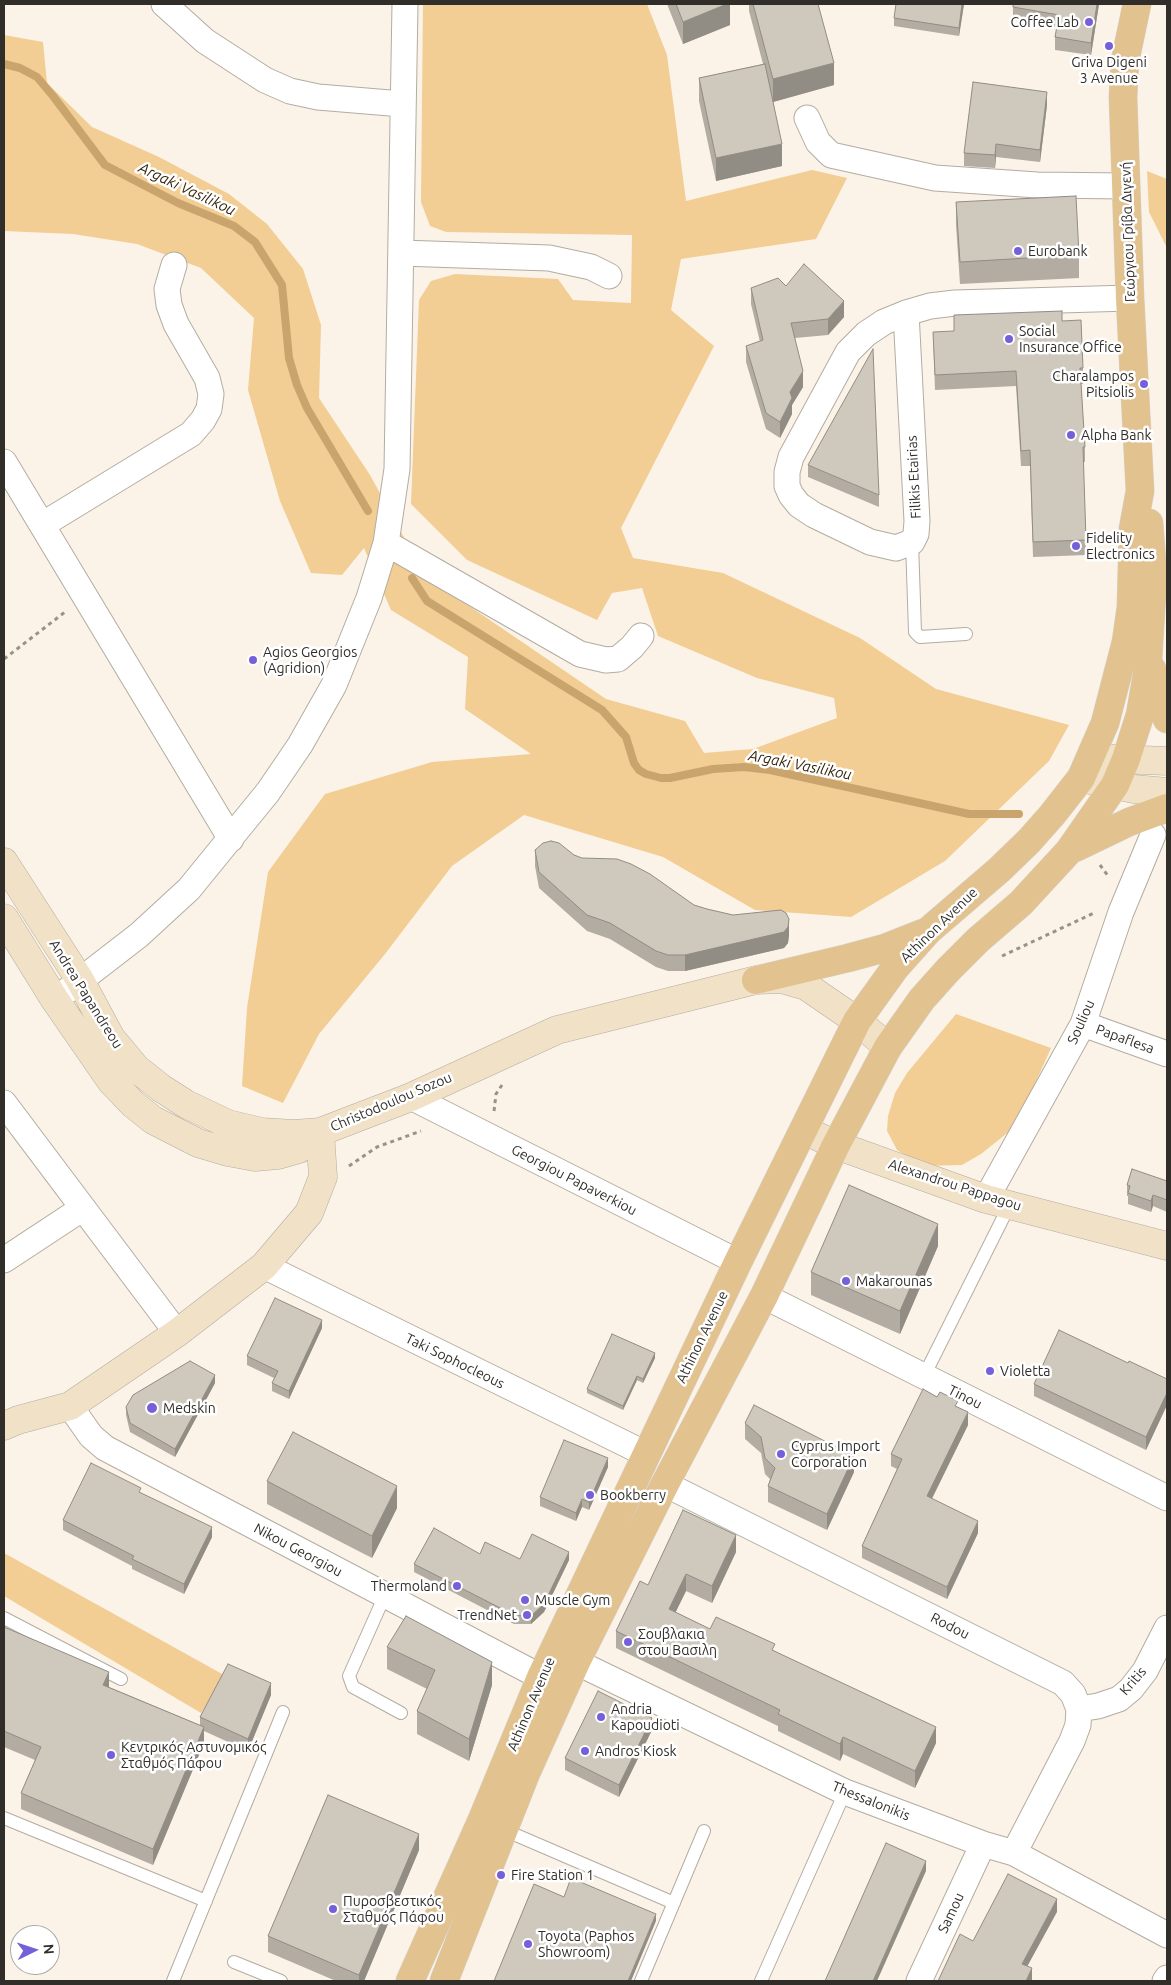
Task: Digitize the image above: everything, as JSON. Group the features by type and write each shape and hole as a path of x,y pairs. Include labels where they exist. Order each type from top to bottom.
{"main road":[{"name":"Γεώργιου Γρίβα Διγενή","path":"1126,759 1140,715 1149,655 1153,576 1150,530 1140,491 1130,298 1123,97 1125,61 1137,4"},
{"name":"Γεώργιου Γρίβα Διγενή","path":"1086,768 1110,707 1126,642 1131,607 1133,529 1140,491"},
{"path":"1149,655 1157,695 1167,719"},
{"name":"Athinon Avenue","path":"410,1981 492,1826 526,1773 576,1662 665,1484 764,1296 836,1145 888,1047 922,999 948,970 978,940 1021,903 1069,851 1115,785 1126,759"},
{"name":"Athinon Avenue","path":"444,1981 541,1677 738,1262 856,1021 895,968 928,931 1029,841 1086,768"},
{"path":"1069,851 1129,822 1167,808"},
{"path":"756,980 885,948 928,931"}],"street":[{"path":"164,4 205,41 265,80 290,91 318,97 402,104"},
{"path":"55,1000 139,935 189,889 268,792 300,745 334,685 369,598 386,543 397,469 405,4"},
{"path":"807,118 818,142 831,154 935,178 1037,184 1126,186"},
{"path":"401,253 549,258 591,267 609,276"},
{"path":"42,525 191,434 203,420 209,409 211,394 207,378 176,324 168,305 167,289 174,265"},
{"path":"912,542 896,548 870,542 814,515 799,505 787,486 787,472 791,456 848,352 866,334 884,322 930,306 955,303 1130,298"},
{"name":"Filikis Etairias","path":"906,313 917,521 916,534 912,542"},
{"path":"4,462 231,839"},
{"path":"386,543 580,654 606,660 618,659 641,636"},
{"path":"1086,768 1126,759 1167,761"},
{"path":"1086,768 1115,785 1167,792"},
{"name":"Souliou","path":"998,1201 1083,1024 1121,912 1153,835"},
{"name":"Andrea Papandreou","path":"4,862 80,980 111,1038 148,1078 186,1104 228,1124 262,1132 294,1134 320,1132"},
{"name":"Andrea Papandreou","path":"4,918 55,1000 111,1081 122,1094 153,1120 198,1143 228,1152 255,1157 278,1155 299,1149 320,1132"},
{"name":"Christodoulou Sozou","path":"4,1426 18,1420 70,1406 178,1333 264,1266 309,1214 323,1177 320,1132 411,1097 557,1030 756,980 782,979 806,986 817,992 888,1047"},
{"name":"Papaflesa","path":"1083,1024 1167,1054"},
{"name":"Georgiou Papaverkiou","path":"411,1097 738,1262"},
{"path":"4,1103 178,1333"},
{"name":"Alexandrou Pappagou","path":"804,1130 836,1145 998,1201 1167,1246"},
{"path":"4,1260 83,1208"},
{"name":"Taki Sophocleous","path":"264,1266 646,1454"},
{"name":"Tinou","path":"764,1296 1167,1498"},
{"name":"Nikou Georgiou","path":"70,1406 91,1436 105,1448 541,1677"},
{"name":"Rodou","path":"665,1484 1063,1683 1073,1694 1079,1709"},
{"name":"Kritis","path":"1079,1709 1098,1706 1119,1698 1131,1689 1145,1671 1167,1628"},
{"name":"Thessalonikis","path":"576,1662 845,1792 983,1844 1014,1853 1167,1935"},
{"path":"1014,1853 1072,1741 1078,1725 1079,1709"},
{"name":"Samou","path":"919,1981 983,1844"}],"lane":[{"path":"912,542 915,632 920,638 966,634"},
{"path":"924,1376 998,1201"},
{"path":"385,1595 349,1676 353,1687 401,1713"},
{"path":"4,1618 121,1679"},
{"path":"173,1981 284,1712"},
{"path":"761,1981 845,1792"},
{"path":"4,1818 206,1901"},
{"path":"492,1826 674,1902"},
{"path":"640,1981 704,1831"},
{"path":"234,1962 280,1981"}],"path":[{"path":"4,659 86,597"},
{"path":"1099,863 1108,875 1108,883"},
{"path":"1001,958 1009,952 1096,912"},
{"path":"476,1131 494,1110 493,1102 503,1084"},
{"path":"345,1172 350,1164 377,1147 416,1131 424,1130"}],"shaded area":[{"path":"423,4 647,4 667,55 686,201 812,170 847,178 816,239 681,259 671,310 714,346 621,528 633,558 723,573 860,638 936,689 1069,725 1049,761 945,861 851,917 755,910 663,857 524,815 452,866 385,954 319,1034 283,1103 242,1086 247,1008 268,872 325,794 432,762 531,754 465,709 468,657 391,610 364,548 342,575 311,573 280,501 248,390 254,318 201,268 137,244 73,234 4,231 4,35 43,42 47,83 92,127 159,157 229,194 267,224 303,269 321,325 319,398 370,475 425,576 606,699 685,721 704,753 753,749 837,718 834,698 757,678 658,636 642,588 612,593 597,620 467,560 411,504 419,300 431,281 455,274 558,279 573,300 631,303 632,235 446,232 430,226 421,202"},
{"path":"1147,171 1167,179 1167,248 1149,212"},
{"path":"1167,292 1167,464 1166,448"},
{"path":"956,1014 1051,1048 1025,1106 1011,1130 981,1154 962,1165 923,1166 897,1150 887,1131 888,1116 895,1093 907,1073"},
{"path":"4,1553 224,1675 201,1713 4,1596"}],"building":[{"path":"676,4 727,4 683,22"},
{"path":"753,4 818,4 834,63 773,79"},
{"path":"896,4 962,4 959,28 894,18"},
{"path":"1013,4 1097,4 1091,43 1055,37 1059,15 1013,7"},
{"path":"765,64 782,144 716,158 699,78"},
{"path":"973,82 1047,92 1040,150 996,144 995,155 964,153"},
{"name":"Eurobank","path":"1076,196 1079,255 960,262 956,202"},
{"path":"804,264 844,301 828,319 791,323 803,371 790,392 792,398 780,422 766,413 746,346 763,340 751,288 778,278 786,286"},
{"path":"1062,311 1062,321 1081,320 1083,368 1080,368 1085,447 1083,447 1086,540 1033,542 1030,450 1021,451 1016,371 935,375 933,332 954,331 954,315"},
{"path":"873,349 879,495 808,465"},
{"path":"551,841 559,843 574,855 582,858 617,859 631,864 650,874 694,905 707,909 733,915 781,910 786,913 789,919 788,927 784,932 685,955 668,955 656,951 610,923 587,915 539,872 535,850 543,843"},
{"path":"1132,1169 1167,1181 1167,1200 1153,1195 1151,1201 1128,1193 1130,1186 1127,1185"},
{"path":"849,1185 938,1224 900,1311 811,1272"},
{"path":"275,1298 322,1320 289,1391 272,1383 278,1371 247,1356"},
{"path":"1059,1330 1128,1363 1129,1361 1167,1379 1167,1393 1146,1437 1034,1384"},
{"path":"612,1334 655,1353 643,1379 637,1376 623,1406 587,1389"},
{"path":"190,1361 215,1375 175,1449 130,1423 126,1407 133,1395"},
{"path":"923,1389 937,1397 940,1392 958,1401 955,1406 968,1412 927,1496 978,1521 947,1587 862,1546 902,1459 891,1454"},
{"path":"754,1405 854,1456 827,1514 768,1486 775,1468 765,1458 761,1437 745,1423"},
{"path":"293,1432 397,1486 372,1536 267,1481"},
{"path":"564,1440 608,1458 589,1502 582,1499 576,1513 540,1497"},
{"path":"91,1463 141,1488 139,1492 212,1527 184,1584 132,1559 134,1556 63,1520"},
{"path":"683,1510 736,1535 712,1586 686,1574 669,1609 710,1629 716,1617 775,1644 772,1650 936,1727 915,1771 843,1737 840,1744 778,1714 780,1710 616,1631 640,1581 648,1585"},
{"path":"434,1528 480,1554 485,1542 520,1559 532,1534 569,1552 544,1604 531,1616 514,1615 414,1564"},
{"path":"406,1616 492,1662 469,1739 417,1711 435,1670 387,1647"},
{"name":"Κεντρικός Αστυνομικός Σταθμός Πάφου","path":"4,1627 109,1672 103,1685 204,1727 153,1849 21,1793 41,1747 4,1731"},
{"path":"228,1664 271,1683 248,1739 200,1717"},
{"path":"598,1691 652,1718 619,1785 565,1758"},
{"path":"328,1795 419,1834 359,1975 268,1936"},
{"path":"886,1843 926,1861 873,1981 825,1981"},
{"path":"1008,1874 1057,1899 1022,1964 1032,1968 1026,1981 938,1981 960,1934 973,1941"},
{"path":"571,1878 656,1914 628,1981 494,1981 534,1884 564,1897"}],"waterway":[{"name":"Argaki Vasilikou","path":"4,64 20,68 37,77 105,165 178,203 234,226 255,242 282,285 289,358 297,385 307,408 368,511"},
{"name":"Argaki Vasilikou","path":"412,578 427,601 602,710 626,737 634,763 639,770 646,774 670,778 713,769 744,767 770,770 969,814 1019,814"}],"place":[{"name":"Coffee Lab","path":"1089,22"},
{"name":"Griva Digeni 3 Avenue","path":"1109,46"},
{"name":"Eurobank","path":"1018,251"},
{"name":"Social Insurance Office","path":"1009,339"},
{"name":"Charalampos Pitsiolis","path":"1144,384"},
{"name":"Alpha Bank","path":"1071,435"},
{"name":"Fidelity Electronics","path":"1076,546"},
{"name":"Agios Georgios (Agridion)","path":"253,660"},
{"name":"Makarounas","path":"846,1281"},
{"name":"Violetta","path":"990,1371"},
{"name":"Medskin","path":"152,1408"},
{"name":"Cyprus Import Corporation","path":"781,1454"},
{"name":"Bookberry","path":"590,1495"},
{"name":"Thermoland","path":"457,1586"},
{"name":"Muscle Gym","path":"525,1600"},
{"name":"TrendNet","path":"527,1615"},
{"name":"Σουβλακια στου Βασιλη","path":"628,1642"},
{"name":"Andria Kapoudioti","path":"601,1717"},
{"name":"Andros Kiosk","path":"585,1751"},
{"name":"Κεντρικός Αστυνομικός Σταθμός Πάφου","path":"111,1755"},
{"name":"Fire Station 1","path":"501,1875"},
{"name":"Πυροσβεστικός Σταθμός Πάφου","path":"333,1909"},
{"name":"Toyota (Paphos Showroom)","path":"528,1944"}]}
